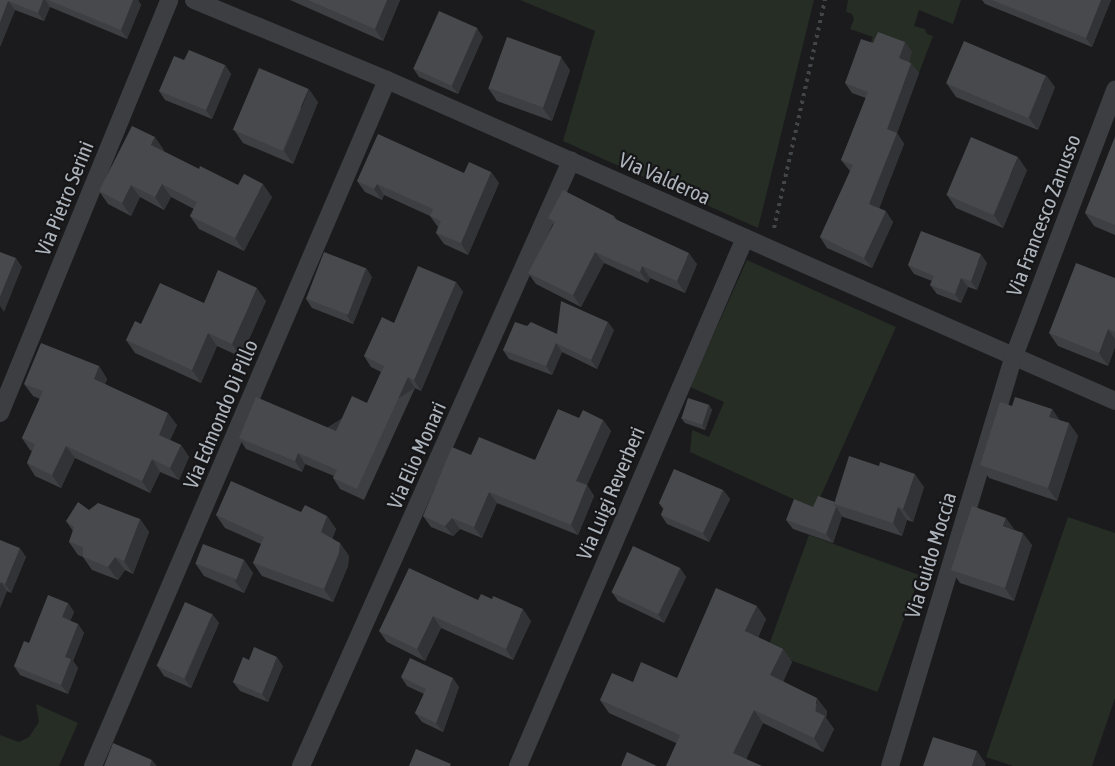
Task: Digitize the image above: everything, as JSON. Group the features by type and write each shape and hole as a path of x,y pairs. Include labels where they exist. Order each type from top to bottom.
{"street":[{"name":"Via Pietro Serini","path":"0,413 169,0"},
{"name":"Via Valderoa","path":"195,0 387,80 1115,401"},
{"name":"Via Edmondo Di Pillo","path":"93,766 387,80"},
{"name":"Via Francesco Zanusso","path":"1014,356 1115,90"},
{"name":"Via Elio Monari","path":"301,766 571,161"},
{"name":"Via Luigi Reverberi","path":"518,766 745,238"},
{"name":"Via Guido Moccia","path":"890,766 1014,356"}],"path":[{"path":"769,249 825,0"}],"shaded area":[{"path":"520,0 814,0 758,228 563,141 595,31"},
{"path":"848,0 961,0 953,24 919,10 914,26 925,29 927,34 933,36 919,73 906,69 912,53 868,49 873,37 850,29 854,19 852,14 846,12"},
{"path":"747,260 896,327 815,509 690,452 692,430 709,437 724,402 690,387"},
{"path":"1068,517 1115,533 1115,698 1092,766 1013,766 986,757"},
{"path":"809,535 920,575 877,692 767,652"},
{"path":"36,704 78,723 59,766 0,766 0,735 19,742 29,737 39,722"}],"building":[{"path":"0,0 43,0 38,13 8,1 0,22"},
{"path":"48,0 133,0 121,30"},
{"path":"308,0 387,0 375,29"},
{"path":"992,0 1101,0 1086,38"},
{"path":"439,11 477,28 452,86 413,69"},
{"path":"878,32 905,42 899,58 911,63 887,129 897,133 869,204 886,211 864,258 820,237 853,165 841,160 868,92 845,83 861,39 873,43"},
{"path":"507,37 562,57 543,108 489,88"},
{"path":"964,41 1046,76 1028,118 946,83"},
{"path":"189,50 225,65 206,110 159,91 174,56 184,60"},
{"path":"259,68 309,89 283,151 233,130"},
{"path":"132,126 155,137 151,145 199,169 200,166 238,185 244,174 263,184 235,238 190,216 197,202 162,184 155,197 131,185 122,203 99,191"},
{"path":"378,134 464,173 469,162 491,172 461,243 436,233 441,221 430,216 433,209 377,184 374,189 357,181"},
{"path":"971,137 1018,157 993,215 946,195"},
{"path":"1115,137 1115,225 1085,213"},
{"path":"563,190 614,216 613,218 689,253 677,281 642,266 640,272 595,252 573,295 528,273 555,222 548,218"},
{"path":"921,231 981,254 971,281 961,278 955,294 930,285 934,276 908,265"},
{"path":"0,252 16,258 0,297"},
{"path":"324,252 366,268 348,315 306,299"},
{"path":"1076,263 1115,278 1115,332 1108,329 1099,353 1049,333"},
{"path":"418,266 456,282 414,380 408,377 357,489 333,478 337,470 298,453 295,461 239,438 256,397 336,431 352,396 367,403 384,366 364,356 382,317 394,323"},
{"path":"218,270 257,288 232,344 208,333 192,370 126,340 135,321 141,324 160,283 204,303"},
{"path":"561,301 608,322 591,360 556,343 546,366 503,350 515,322 527,326 531,322 557,334"},
{"path":"41,343 99,366 94,379 168,413 159,435 181,445 170,468 152,459 142,481 66,446 52,475 27,463 35,444 22,438 43,391 24,384"},
{"path":"1015,397 1052,409 1049,417 1069,423 1048,488 980,465 1000,402 1012,406"},
{"path":"688,398 709,405 702,425 682,418"},
{"path":"558,409 579,418 583,410 603,420 576,481 587,485 571,525 489,492 474,527 452,518 445,526 423,516 452,447 471,455 479,437 535,460"},
{"path":"849,456 879,466 880,462 915,474 903,509 898,507 893,523 834,504"},
{"path":"674,469 723,490 703,533 661,515 664,508 659,503"},
{"path":"231,481 301,512 305,505 327,516 321,532 340,543 339,553 324,589 253,563 264,537 216,515"},
{"path":"818,496 835,502 836,507 826,534 786,520 794,499 813,507"},
{"path":"78,502 89,510 98,503 140,519 124,561 115,557 108,567 83,557 83,547 69,542 74,527 66,521"},
{"path":"972,506 1006,518 1003,526 1023,533 1005,588 951,570"},
{"path":"0,540 20,548 5,584 1,582 0,584"},
{"path":"203,544 244,560 237,579 195,564"},
{"path":"633,546 680,568 659,614 611,592"},
{"path":"409,568 478,600 481,594 492,599 493,596 523,609 506,649 433,616 417,649 379,631"},
{"path":"716,588 757,606 745,631 783,649 770,675 817,698 815,711 825,716 814,738 754,710 733,753 762,766 666,766 680,735 600,700 612,673 633,682 641,662 677,678"},
{"path":"48,595 68,603 62,617 78,624 65,657 71,659 61,685 14,666 24,641 29,643"},
{"path":"185,602 212,614 184,678 157,666"},
{"path":"254,647 277,657 262,694 233,682 243,657 249,660"},
{"path":"410,658 453,678 436,723 415,713 426,689 401,677"},
{"path":"933,737 977,751 972,766 923,766"},
{"path":"113,743 152,760 150,766 104,766"},
{"path":"416,749 451,764 450,766 409,766"},
{"path":"627,752 657,766 621,766"}]}
